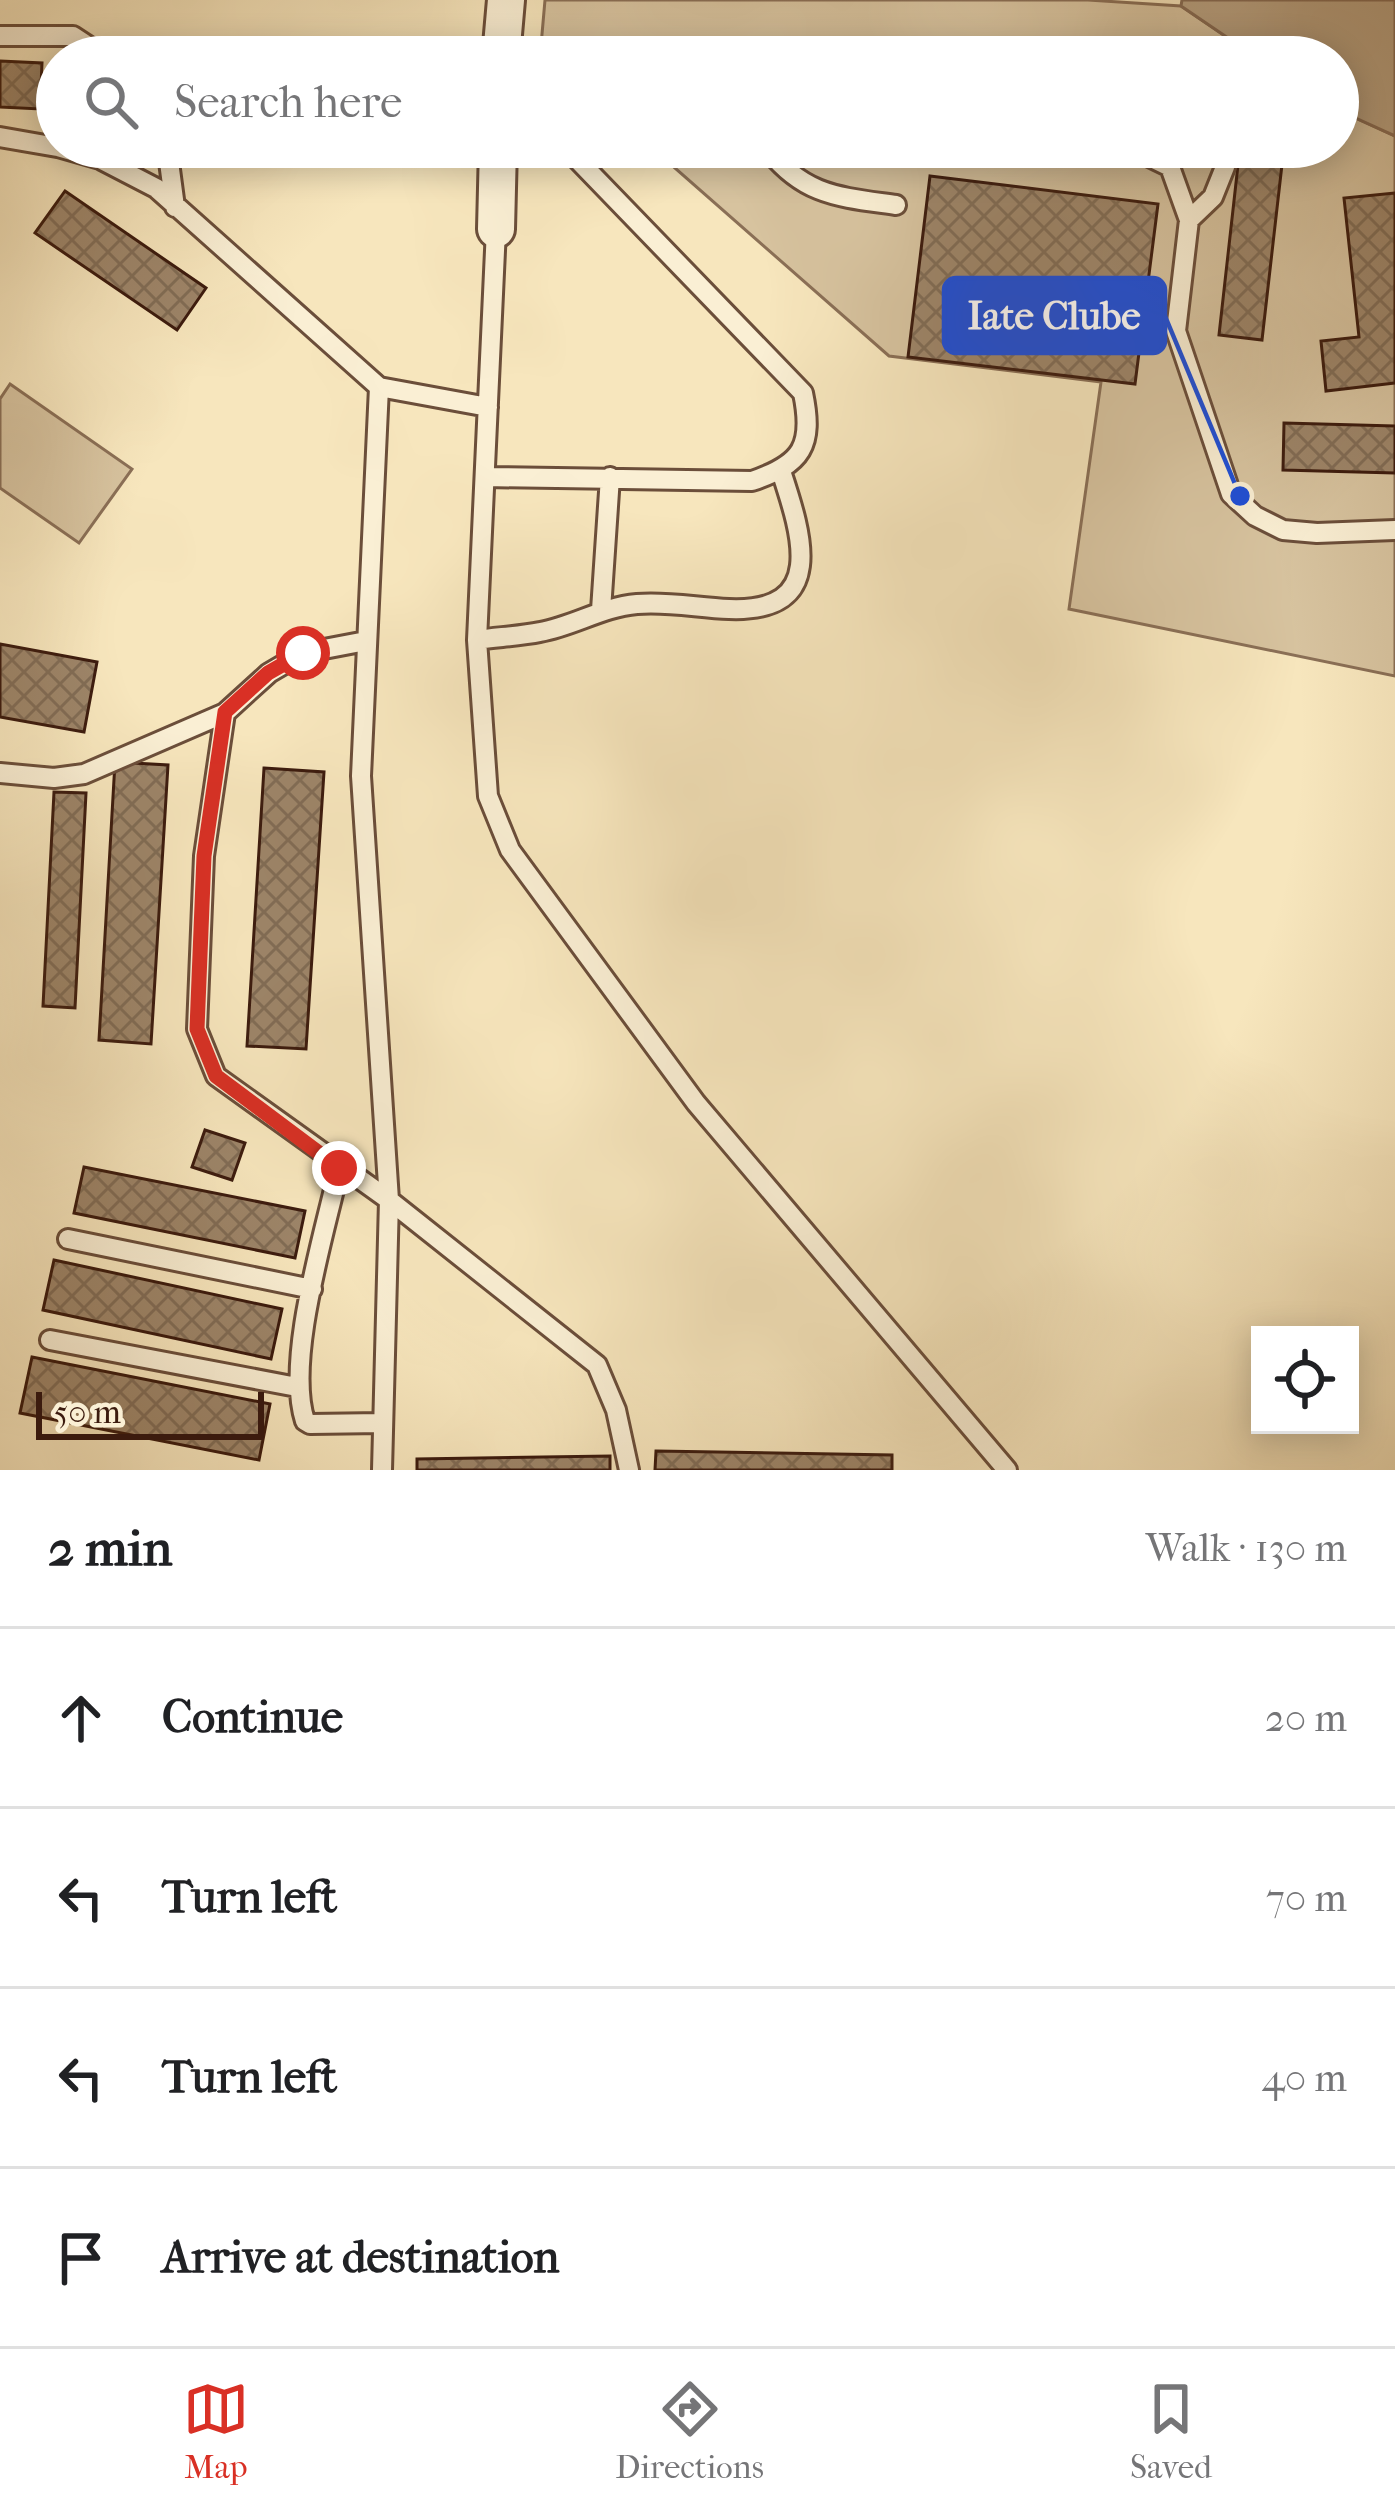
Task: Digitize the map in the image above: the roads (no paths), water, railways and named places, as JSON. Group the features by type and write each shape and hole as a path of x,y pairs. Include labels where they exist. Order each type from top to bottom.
{"street":[{"path":"503,36 506,0"},
{"path":"496,229 497,168"}],"lane":[{"path":"0,36 74,36"},
{"path":"0,137 36,143"},
{"path":"117,168 156,188 379,387 488,407"},
{"path":"170,168 175,206"},
{"path":"485,476 752,482 782,471 797,458 807,438 802,392 586,168"},
{"path":"784,168 816,190 896,206"},
{"path":"1170,168 1189,220 1176,331 1231,494 1255,517 1283,530 1395,530"},
{"path":"1189,220 1213,197 1226,168"},
{"path":"496,229 477,640 488,796 520,866 696,1103 1000,1466"},
{"path":"379,387 362,776 389,1200 382,1470"},
{"path":"477,640 544,632 602,610 640,604 767,608 789,593 800,577 802,550 782,471"},
{"path":"602,610 610,477"},
{"path":"0,773 54,778 84,774 225,712 268,673 303,653 366,641"},
{"path":"225,712 204,856 197,1029 216,1076 389,1200 597,1365 616,1410 629,1470"},
{"path":"339,1168 312,1289 297,1387 305,1421 310,1424 382,1423"},
{"path":"68,1239 312,1289"},
{"path":"50,1340 297,1387"}],"place":[{"name":"Iate Clube","path":"1240,496"}]}
